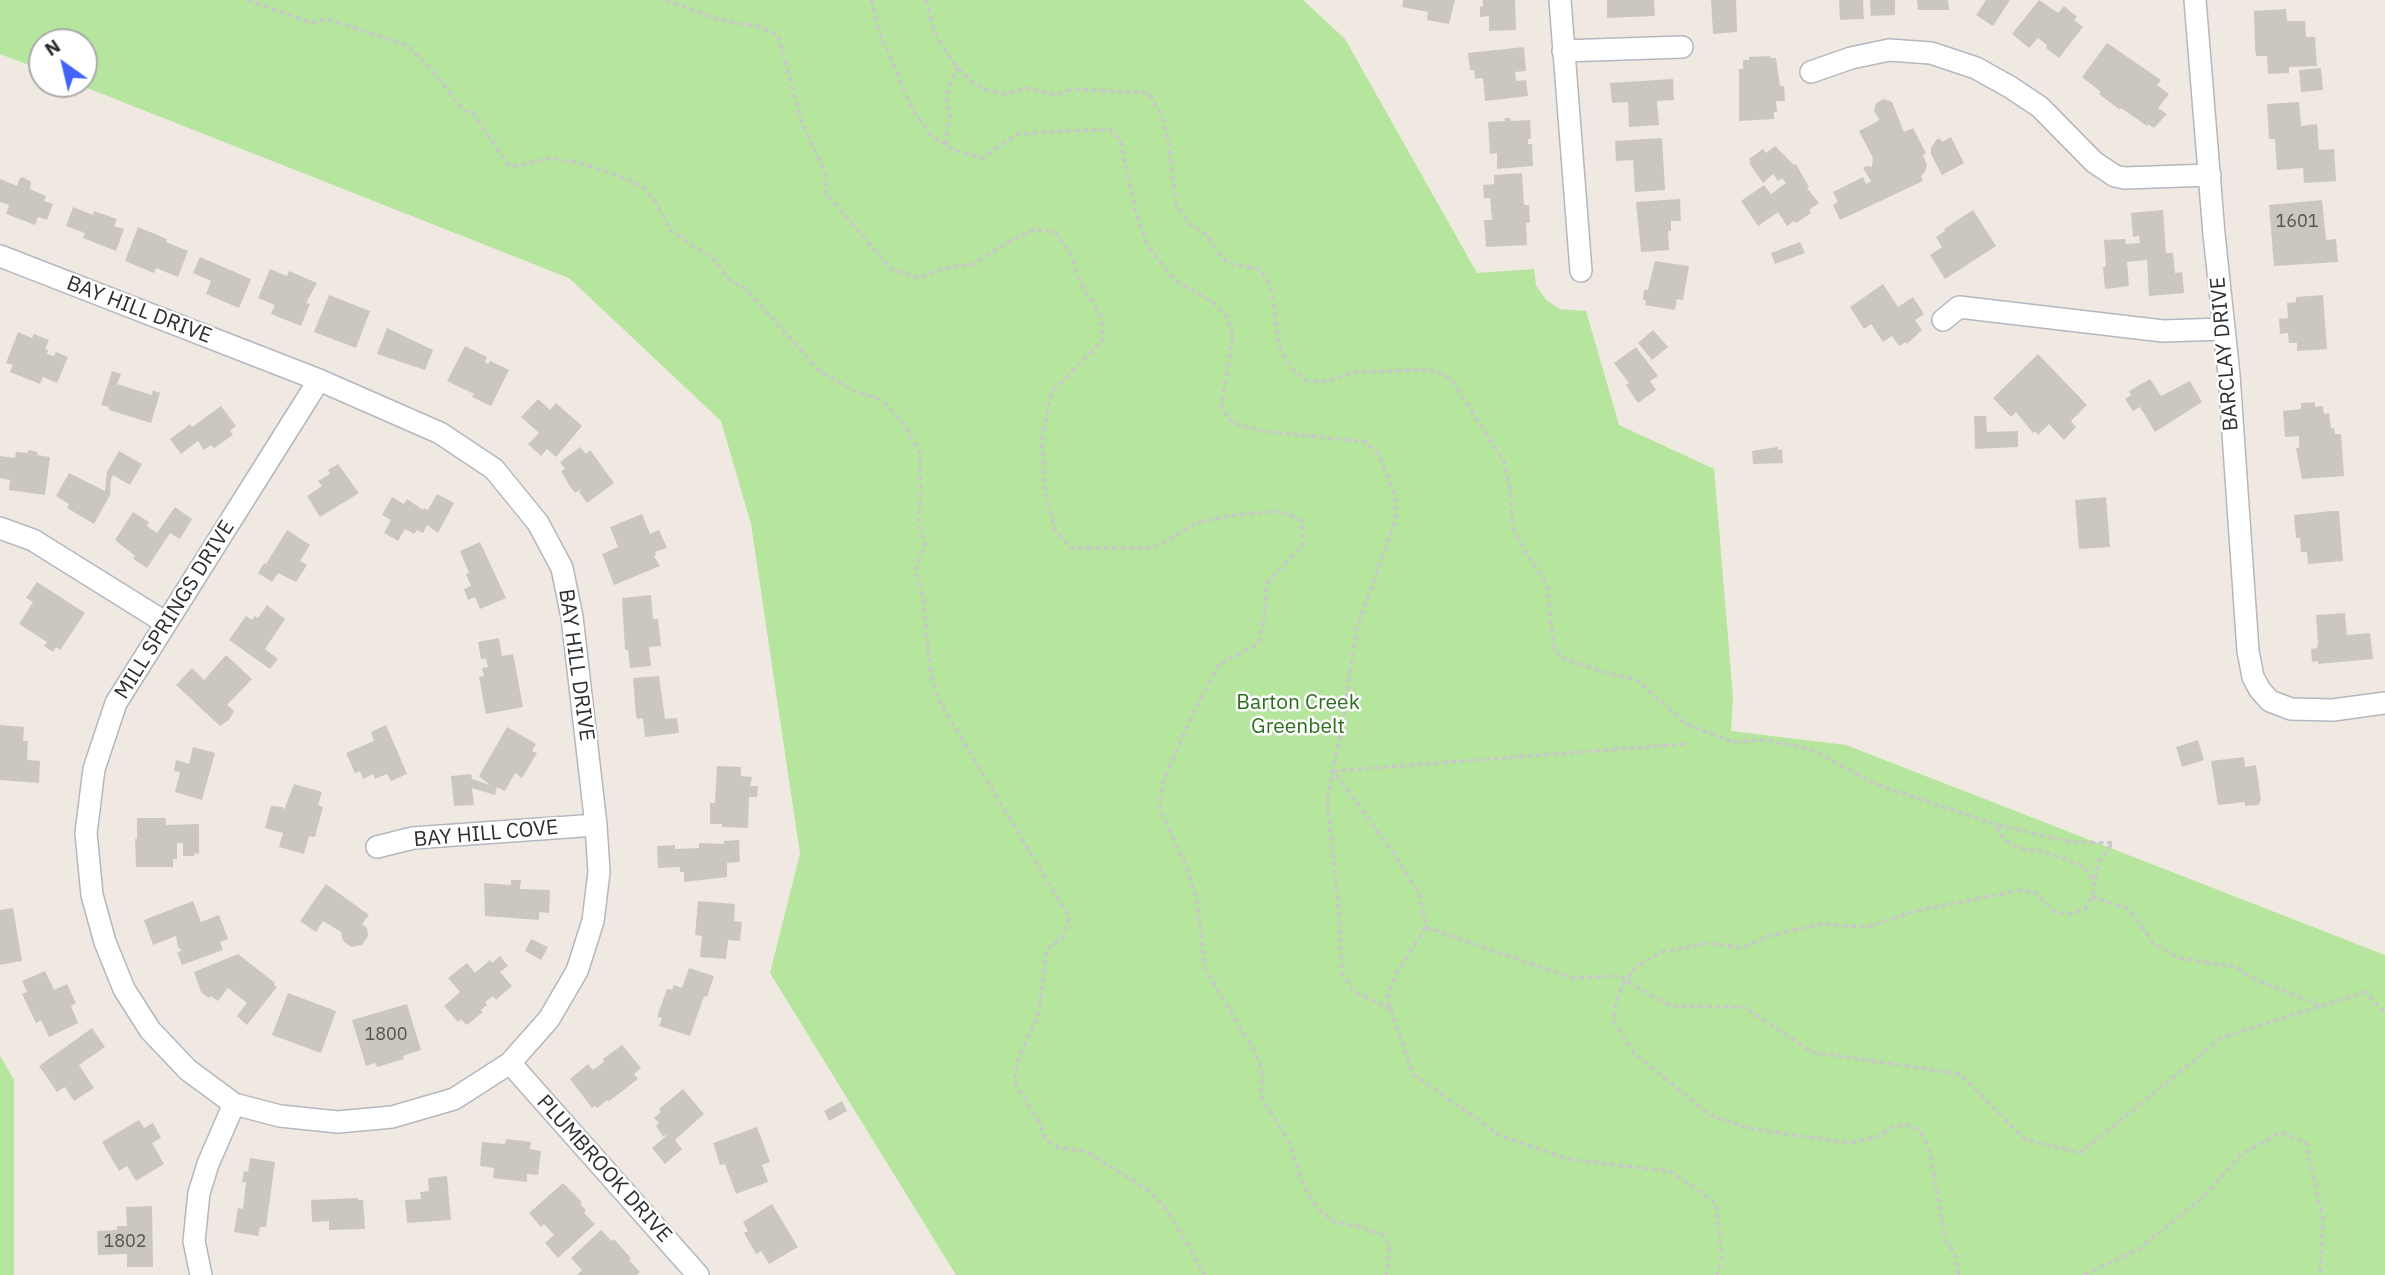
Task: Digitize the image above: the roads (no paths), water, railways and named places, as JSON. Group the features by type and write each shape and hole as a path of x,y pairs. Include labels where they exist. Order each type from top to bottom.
{"street":[{"path":"1560,0 1581,271"},
{"name":"BARCLAY DRIVE","path":"2195,0 2229,375 2248,651 2253,677 2270,701 2291,709 2333,710 2385,704"},
{"path":"1563,51 1682,47"},
{"path":"1811,72 1851,58 1889,51 1931,53 1976,68 2040,107 2094,162 2115,176 2125,178 2210,175"},
{"name":"BAY HILL DRIVE","path":"0,256 319,380 440,433 494,469 538,523 562,568 572,617 599,872 593,921 577,971 549,1019 510,1063 454,1099 392,1117 338,1122 280,1116 234,1104"},
{"path":"1944,320 1959,307 2163,331 2223,329"},
{"name":"MILL SPRINGS DRIVE","path":"234,1104 188,1070 149,1030 124,989 105,942 92,895 86,833 94,769 116,703 319,380"},
{"path":"0,528 33,540 166,623"},
{"name":"BAY HILL COVE","path":"377,847 414,838 596,825"},
{"name":"PLUMBROOK DRIVE","path":"510,1063 693,1273"},
{"path":"201,1275 194,1241 199,1193 208,1164 234,1104"}],"park label":[{"name":"Barton Creek Greenbelt","path":"1298,715"}]}
